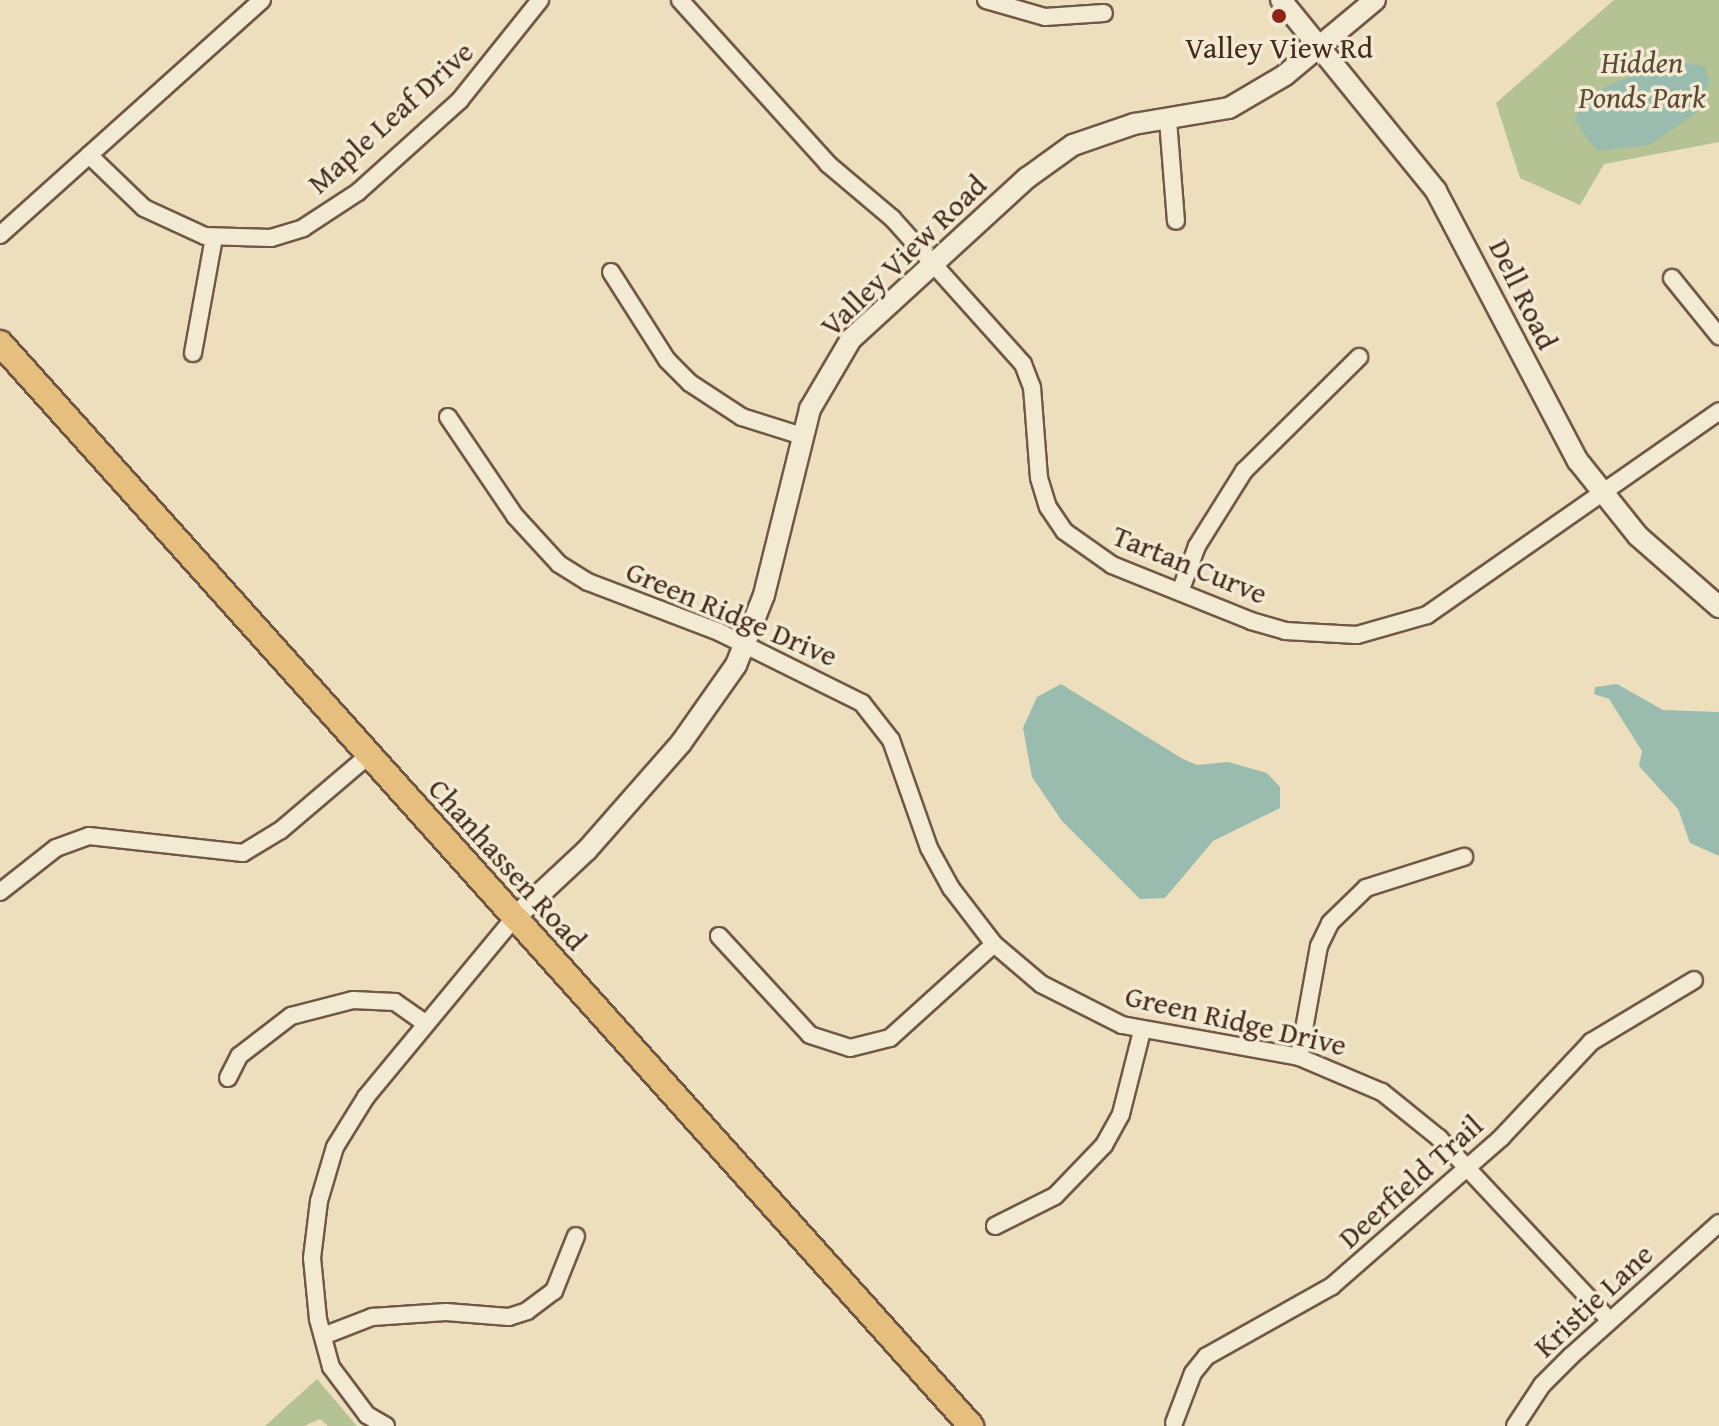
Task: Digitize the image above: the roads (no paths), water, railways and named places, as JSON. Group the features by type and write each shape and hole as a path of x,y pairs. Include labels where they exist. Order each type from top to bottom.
{"main road":[{"name":"Chanhassen Road","path":"0,343 513,919 971,1426"}],"street":[{"path":"0,235 262,0"},
{"name":"Maple Leaf Drive","path":"89,155 144,208 214,238 271,238 332,213 460,100 540,0"},
{"name":"Tartan Curve","path":"680,0 828,164 892,218 1023,364 1032,387 1039,478 1048,507 1064,531 1112,565 1180,592 1285,631 1357,635 1392,628 1457,597 1719,411"},
{"path":"986,0 1045,17 1104,13"},
{"name":"Dell Road","path":"1281,0 1436,191 1548,410 1601,492 1661,559 1719,607"},
{"name":"Valley View Road","path":"513,919 587,850 681,743 736,665 764,595 802,436 828,373 851,339 932,263 1073,145 1102,132 1196,117 1250,98 1319,47 1375,0"},
{"path":"1168,120 1176,221"},
{"path":"193,353 214,238"},
{"path":"611,272 667,360 690,383 742,417 802,436"},
{"path":"1672,278 1719,336"},
{"path":"1180,592 1197,546 1244,471 1359,357"},
{"name":"Green Ridge Drive","path":"448,417 515,516 559,564 588,582 744,644 842,691 878,720 900,762 929,848 951,888 994,944 1041,984 1085,1011 1142,1031 1299,1057 1350,1075 1393,1099 1469,1168 1610,1321"},
{"path":"0,892 56,848 89,836 243,853 281,830 368,756"},
{"path":"1299,1057 1316,959 1330,923 1366,888 1464,857"},
{"path":"386,1426 367,1415 331,1367 323,1336 312,1258 319,1201 335,1147 424,1022 513,919"},
{"path":"719,936 810,1035 850,1048 890,1038 994,944"},
{"name":"Deerfield Trail","path":"1174,1423 1193,1373 1207,1356 1332,1286 1469,1168 1591,1042 1694,980"},
{"path":"228,1078 239,1056 291,1016 353,1000 395,1002 424,1022"},
{"path":"995,1226 1055,1196 1104,1145 1121,1114 1142,1031"},
{"name":"Kristie Lane","path":"1515,1426 1542,1385 1719,1223"},
{"path":"323,1336 372,1317 446,1312 509,1317 527,1311 554,1291 576,1236"}],"place":[{"name":"Valley View Rd","path":"1279,16"}],"park label":[{"name":"Hidden Ponds Park","path":"1642,79"}]}
